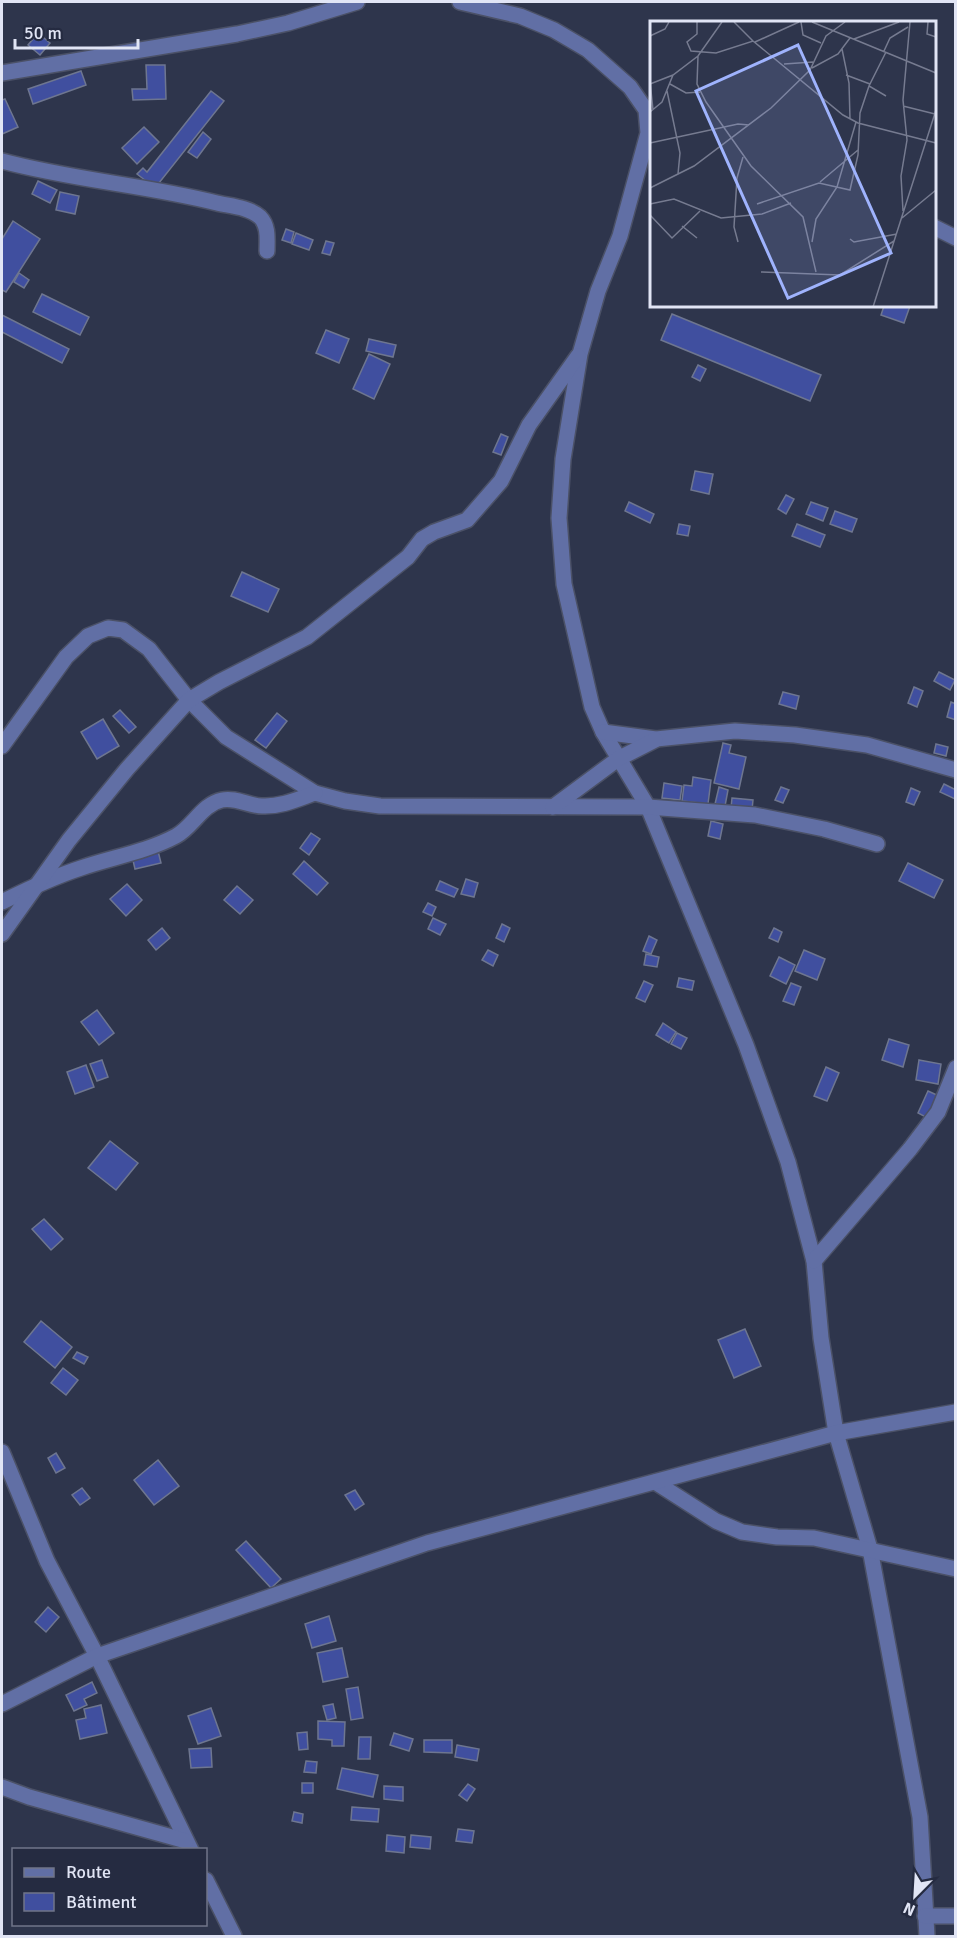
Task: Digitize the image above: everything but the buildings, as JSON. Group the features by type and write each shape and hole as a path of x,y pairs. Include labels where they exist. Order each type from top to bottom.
{"street":[{"path":"2,73 237,34 288,23 357,2"},
{"path":"460,2 520,16 554,30 588,50 630,87 648,111 648,133 623,225 598,291 580,354 563,459 559,518 564,584 592,706 603,732 648,807 750,1056 788,1162 814,1261 820,1338 836,1433 870,1549 920,1817 927,1936"},
{"path":"2,161 30,169 195,197 247,210 260,217 265,225 267,252"},
{"path":"936,228 956,238"},
{"path":"2,934 69,840 127,769 189,700 307,637 408,557 422,539 467,520 501,481 529,425 580,354"},
{"path":"2,746 66,657 87,636 108,628 123,630 149,649 189,700 226,737 315,793 345,801 380,806 648,807 755,815 824,829 877,844"},
{"path":"603,732 656,740 735,731 795,735 867,745 956,770"},
{"path":"553,807 618,759 656,740"},
{"path":"2,902 38,883 82,867 160,844 181,833 209,805 223,800 236,800 260,806 279,805 315,793"},
{"path":"814,1261 910,1149 938,1112 956,1068"},
{"path":"2,1704 97,1656 427,1543 836,1433 956,1412"},
{"path":"2,1452 47,1560 97,1656 188,1845"},
{"path":"655,1482 716,1521 742,1532 777,1537 814,1538 956,1569"},
{"path":"2,1787 188,1845"},
{"path":"207,1882 234,1936"},
{"path":"925,1916 956,1916"}]}
